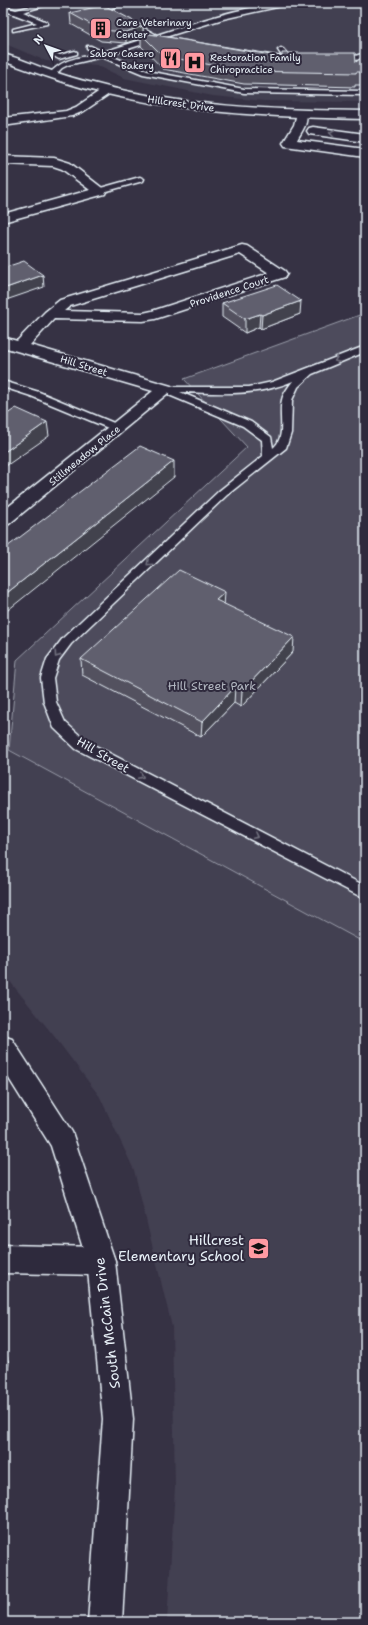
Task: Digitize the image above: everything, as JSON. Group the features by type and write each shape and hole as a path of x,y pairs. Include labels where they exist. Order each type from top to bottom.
{"street":[{"name":"Hillcrest Drive","path":"3,57 52,75 108,90 182,104 232,110 301,115 365,115"},
{"path":"3,122 68,114 80,109 108,90"},
{"path":"301,115 300,125 289,143 365,153"},
{"path":"298,128 365,138"},
{"path":"3,160 54,162 66,166 100,190"},
{"path":"3,218 100,190"},
{"name":"Providence Court","path":"21,346 50,315 65,303 242,249 280,274 143,318 50,315"},
{"name":"Hill Street","path":"3,342 21,346 165,390"},
{"name":"Stillmeadow Place","path":"3,520 165,390"},
{"name":"South McCain Drive","path":"3,1046 62,1141 101,1261 118,1419 105,1622"},
{"path":"3,1259 101,1261"}],"lane":[{"path":"16,12 50,3"},
{"path":"92,3 156,38 174,44"},
{"path":"52,75 60,66 103,55 242,13 292,3"},
{"path":"91,11 128,4"},
{"path":"3,8 33,20 48,22 15,30"},
{"path":"202,18 210,22"},
{"path":"175,26 182,30"},
{"path":"53,54 59,57 90,48 145,73 244,91 365,93"},
{"path":"276,59 288,60 281,50"},
{"path":"81,68 103,55"},
{"path":"327,60 345,60 365,55"},
{"path":"52,75 70,71"},
{"path":"168,77 184,75 232,83"},
{"path":"100,190 140,179"},
{"name":"Hill Street","path":"165,390 249,390 274,385 365,349"},
{"name":"Hill Street","path":"309,371 294,386 287,400 286,433 282,446 223,493 67,641 53,659 47,678 50,702 59,725 81,746 365,893"},
{"path":"3,384 35,394 118,428"},
{"name":"Hill Street","path":"165,390 248,424 267,439 268,458"}],"shaded area":[{"path":"3,3 365,3 365,102 264,101 213,96 124,78 96,65 46,61 3,43"},
{"name":"Hillcrest Elementary School","path":"9,750 365,943 365,1622 167,1622 175,1487 172,1327 134,1170 100,1097 54,1036 3,974 3,756"}],"green space":[{"name":"Hill Street Park","path":"365,313 365,943 9,750 17,660 247,447 184,379"}],"building":[{"path":"104,5 143,26 126,32 101,30 70,13"},
{"path":"144,33 282,57 282,53 355,53 356,62 365,55 365,72 244,71 163,56 141,34"},
{"path":"24,261 43,275 3,289 3,268"},
{"path":"277,285 301,301 262,315 260,314 245,319 222,303"},
{"path":"16,408 47,422 3,453 3,417"},
{"path":"140,446 174,461 3,596 3,550"},
{"path":"179,570 225,592 216,600 294,637 242,691 235,687 202,722 81,659"},
{"path":"3,1357 7,1357 3,1386"}],"place":[{"name":"Care Veterinary Center","path":"101,28"},
{"name":"Sabor Casero Bakery","path":"170,59"},
{"name":"Restoration Family Chiropractice","path":"194,63"},
{"name":"Hillcrest Elementary School","path":"259,1248"}]}
